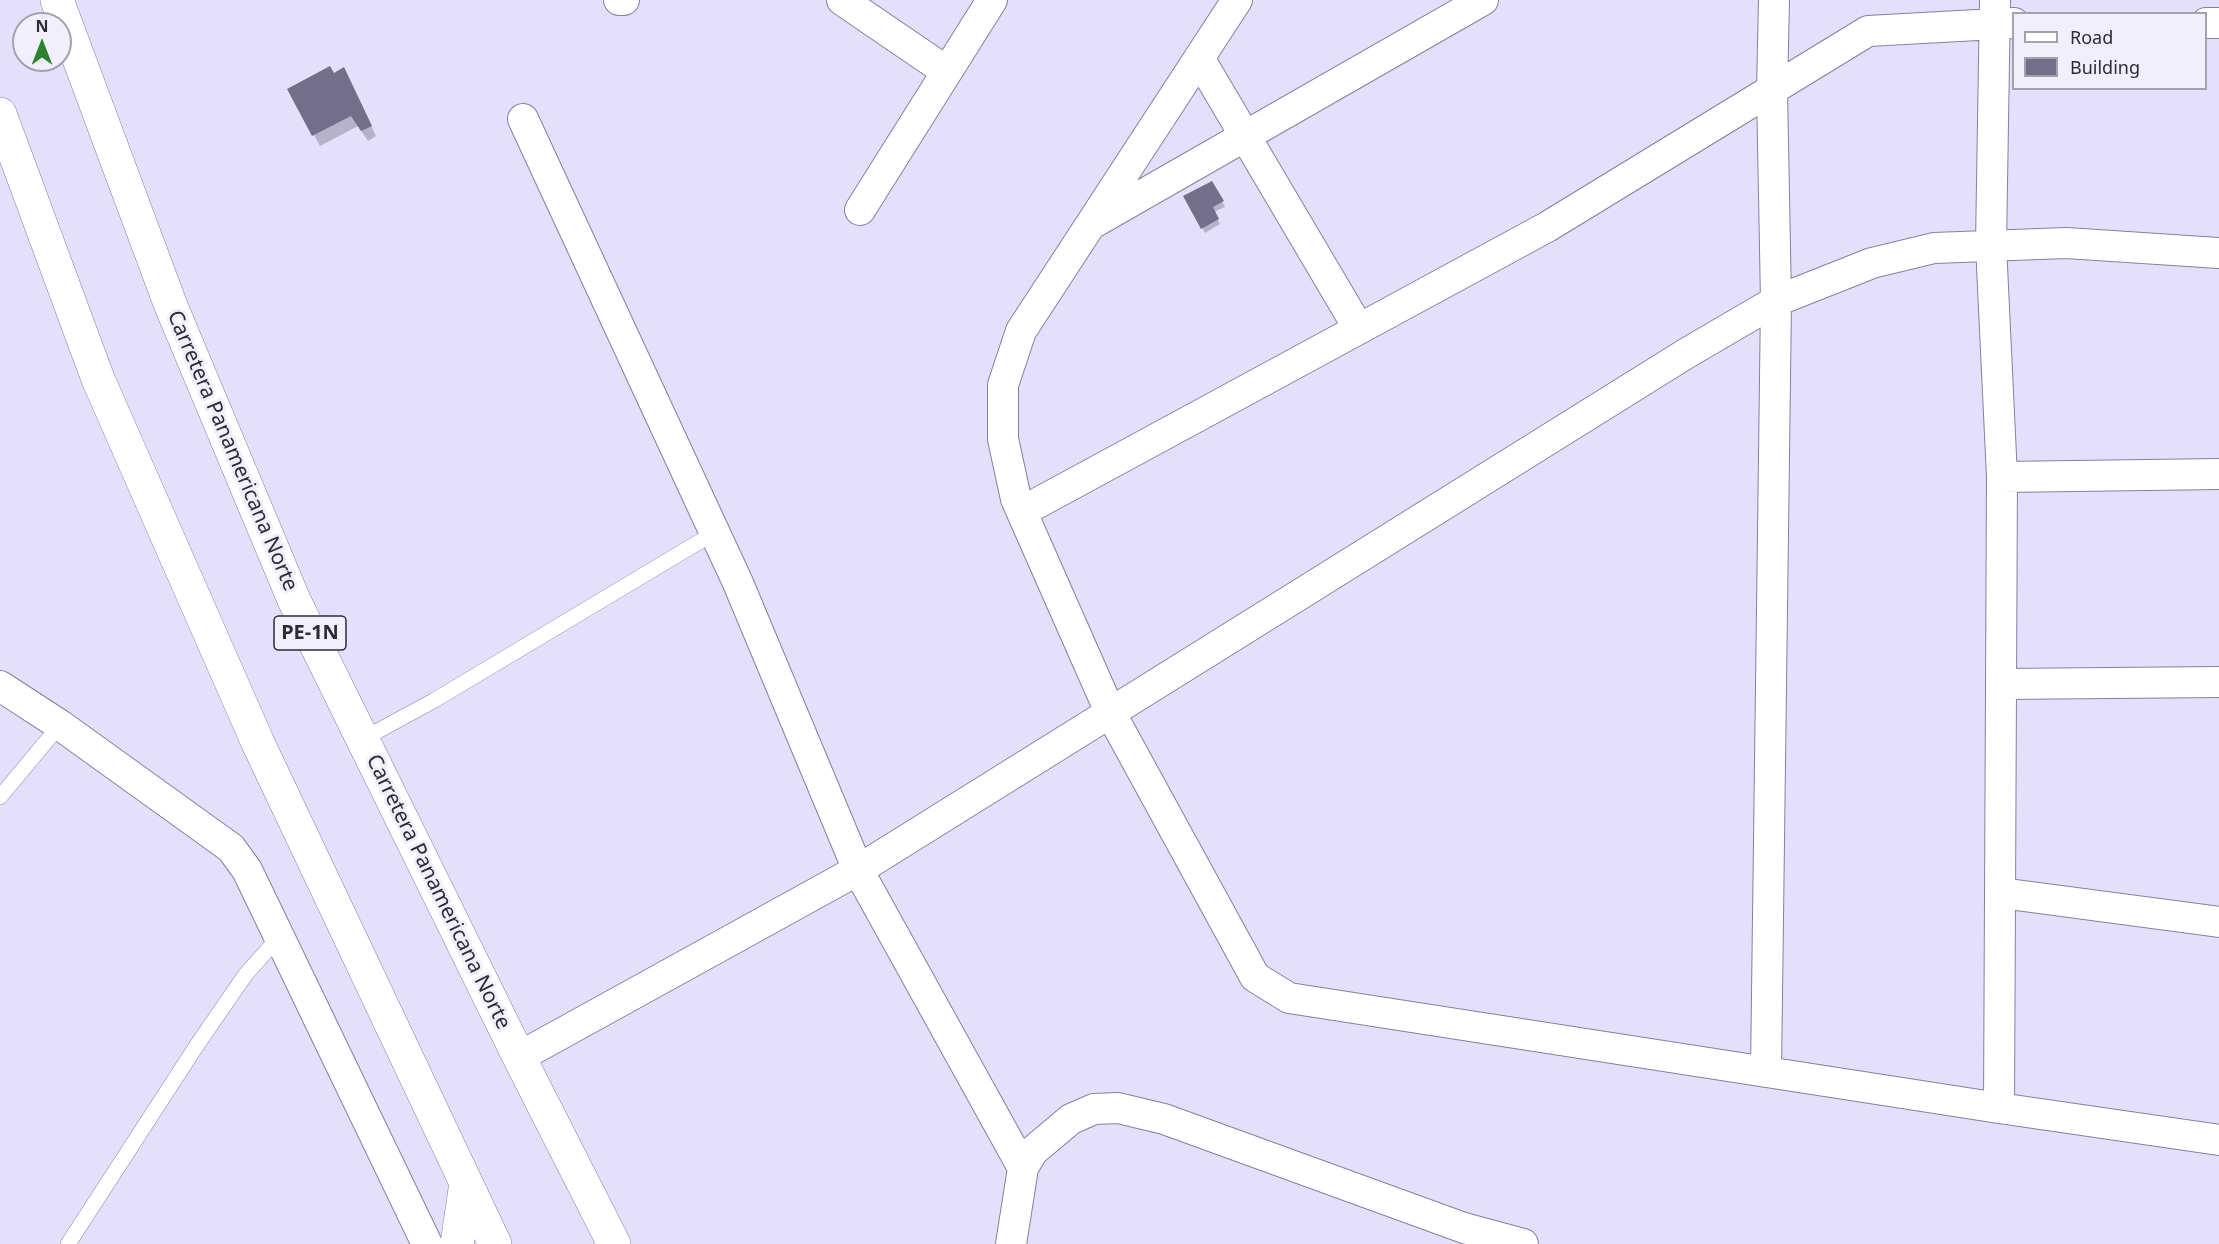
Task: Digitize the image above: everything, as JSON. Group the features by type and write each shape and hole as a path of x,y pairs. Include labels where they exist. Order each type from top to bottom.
{"highway":[{"name":"Carretera Panamericana Norte","path":"57,0 176,317 294,600 519,1057 614,1244"},
{"path":"0,114 102,390 258,743 495,1244"},
{"path":"457,1244 466,1183"}],"street":[{"path":"619,0 624,0"},
{"path":"842,0 946,71"},
{"path":"860,210 992,0"},
{"path":"1237,0 1021,331 1003,385 1003,439 1016,499 1110,712 1255,977 1289,998 2219,1140"},
{"path":"1090,225 1483,0"},
{"path":"1766,1072 1776,301 1772,90 1774,0"},
{"path":"1023,511 1547,227 1868,31 2001,16 1991,245 2002,477 1999,1108"},
{"path":"1199,58 1359,329"},
{"path":"523,119 738,583 858,870 1023,1167"},
{"path":"519,1057 858,870 1687,353 1776,301 1872,263 1934,248 2066,243 2219,253"},
{"path":"2002,477 2219,474"},
{"path":"2002,684 2219,682"},
{"path":"0,686 60,725 231,848 248,870 427,1244"},
{"path":"2001,892 2219,922"},
{"path":"1011,1244 1023,1167 1033,1151 1071,1119 1094,1109 1118,1108 1164,1119 1464,1228 1523,1244"}],"lane":[{"path":"363,739 433,701 714,532"},
{"path":"0,797 60,725"},
{"path":"68,1244 197,1045 246,974 280,936"}],"building":[{"path":"330,66 334,73 344,67 372,126 361,131 351,116 312,136 287,89"},
{"path":"1212,181 1224,201 1213,207 1219,219 1201,229 1183,196"}]}
